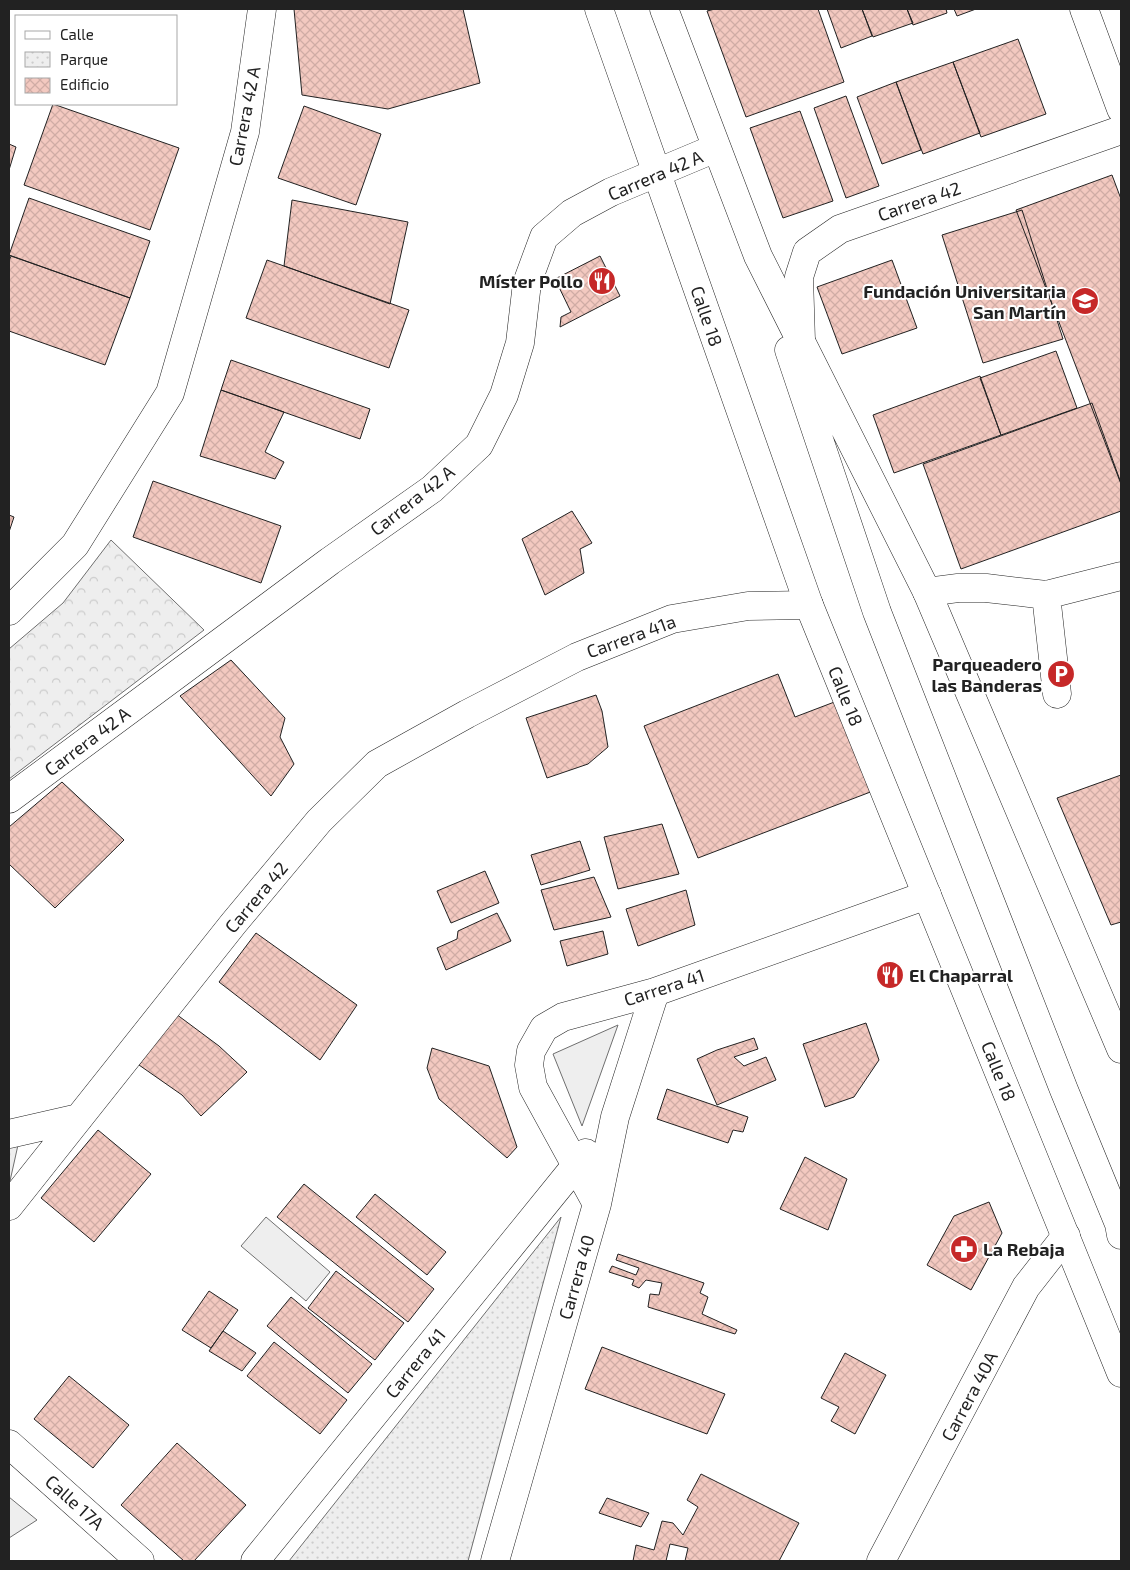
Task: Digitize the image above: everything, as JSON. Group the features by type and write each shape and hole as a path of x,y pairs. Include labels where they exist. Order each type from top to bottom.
{"street":[{"name":"Carrera 42 A","path":"9,610 75,545 170,393 245,132 262,9"},
{"name":"Calle 18","path":"599,9 809,605 1121,1373"},
{"path":"664,9 758,256 877,612 1064,1090 1119,1224 1121,1235"},
{"path":"1084,9 1121,109"},
{"name":"Carrera 42","path":"800,341 799,277 807,252 840,229 1121,130"},
{"name":"Carrera 42 A","path":"9,799 330,561 432,489 479,445 504,395 520,343 527,283 544,237 572,213 612,192 716,148"},
{"path":"758,256 927,592 1121,1049"},
{"path":"927,592 958,588 986,588 1046,595 1121,576"},
{"path":"1046,595 1056,694"},
{"name":"Carrera 41a","path":"467,714 576,657 672,619 748,606 809,605"},
{"name":"Carrera 42","path":"9,1206 233,924 319,822 377,764 467,714"},
{"name":"Carrera 41","path":"575,1166 534,1087 528,1066 530,1051 544,1028 562,1017 655,992 927,895"},
{"name":"Carrera 40","path":"495,1561 597,1204 615,1117 655,992"},
{"name":"Carrera 41","path":"254,1561 615,1117"},
{"path":"9,1134 79,1118"},
{"path":"575,1166 597,1204"},
{"name":"Carrera 40A","path":"881,1561 1026,1287 1066,1236"},
{"name":"Calle 17A","path":"9,1444 140,1561"}],"green space":[{"path":"111,540 204,630 9,779 9,649 63,603"},
{"path":"618,1025 582,1126 553,1054"},
{"path":"18,1145 10,1181 9,1183 9,1147"},
{"path":"266,1217 330,1272 306,1301 241,1246"},
{"path":"561,1217 468,1561 289,1561"},
{"path":"9,1497 37,1520 9,1538"}],"building":[{"path":"294,9 463,9 480,83 388,109 302,95"},
{"path":"715,9 818,9 844,82 746,117 707,11"},
{"path":"827,9 862,9 872,36 841,48"},
{"path":"862,9 907,9 913,23 873,37"},
{"path":"907,9 946,9 947,13 913,25"},
{"path":"954,9 976,9 957,16"},
{"path":"1018,39 1046,114 981,137 953,62"},
{"path":"953,62 980,133 923,154 896,82"},
{"path":"896,82 921,150 882,164 857,97"},
{"path":"846,96 879,186 846,198 814,108"},
{"path":"53,105 179,148 150,230 24,185"},
{"path":"304,106 381,134 356,205 278,178"},
{"path":"800,111 833,201 783,218 750,128"},
{"path":"9,144 16,147 9,170"},
{"path":"1112,175 1121,199 1121,484 1016,210"},
{"path":"29,198 150,241 130,298 9,255"},
{"path":"292,200 408,222 390,304 284,266"},
{"path":"1022,210 1063,339 983,363 942,235"},
{"path":"11,256 130,298 105,365 9,331 9,261"},
{"path":"600,256 620,296 560,327 561,317 571,312 555,279"},
{"path":"267,260 409,310 389,368 246,318"},
{"path":"892,260 917,328 842,354 817,287"},
{"path":"1056,351 1077,408 1001,435 980,378"},
{"path":"231,360 370,409 360,439 221,390"},
{"path":"980,376 1001,435 894,473 873,415"},
{"path":"221,390 284,412 265,452 284,462 275,479 200,456"},
{"path":"1092,403 1121,483 1121,511 961,569 923,464"},
{"path":"153,481 281,526 261,583 133,537"},
{"path":"572,511 592,543 580,549 584,573 545,595 522,539"},
{"path":"9,515 14,517 9,532"},
{"path":"231,660 285,718 280,737 294,764 271,796 180,696"},
{"path":"778,674 795,717 837,701 873,791 698,858 644,726"},
{"path":"596,695 602,711 608,747 588,764 547,778 526,718"},
{"path":"1121,775 1121,922 1111,925 1057,798"},
{"path":"62,782 124,840 55,908 9,864 9,827"},
{"path":"662,824 679,874 618,889 604,837"},
{"path":"580,841 590,870 541,885 531,855"},
{"path":"485,871 499,903 451,923 437,891"},
{"path":"594,877 611,917 554,930 541,890"},
{"path":"686,890 695,925 638,946 626,909"},
{"path":"497,913 511,941 446,970 437,948 457,939 458,931"},
{"path":"603,931 608,954 567,966 560,941"},
{"path":"256,933 357,1005 320,1060 219,982"},
{"path":"176,1014 219,1046 247,1072 201,1116 182,1095 139,1065"},
{"path":"866,1023 879,1060 854,1097 825,1107 803,1044"},
{"path":"754,1038 758,1049 734,1057 744,1066 766,1057 776,1080 717,1105 697,1059 717,1050"},
{"path":"432,1048 489,1066 517,1147 507,1158 439,1099 427,1068"},
{"path":"667,1089 748,1117 743,1132 733,1130 728,1143 657,1119"},
{"path":"98,1130 151,1174 94,1242 41,1198"},
{"path":"805,1157 847,1179 828,1230 780,1209"},
{"path":"304,1184 434,1289 408,1322 277,1217"},
{"path":"375,1194 446,1252 427,1275 356,1217"},
{"name":"La Rebaja","path":"989,1202 1002,1233 971,1290 927,1265 954,1216"},
{"path":"618,1254 704,1283 700,1293 708,1297 702,1314 737,1330 735,1334 648,1307 650,1294 659,1295 662,1283 646,1280 639,1288 632,1285 634,1280 609,1272 612,1266 636,1275 639,1268 616,1260"},
{"path":"336,1271 404,1323 375,1360 308,1308"},
{"path":"209,1291 238,1310 211,1348 182,1330"},
{"path":"291,1297 372,1364 348,1393 267,1326"},
{"path":"223,1331 256,1353 242,1371 209,1351"},
{"path":"274,1342 347,1400 320,1434 247,1376"},
{"path":"602,1347 725,1394 707,1434 585,1389"},
{"path":"845,1353 886,1375 855,1434 831,1421 839,1407 821,1398"},
{"path":"69,1376 129,1425 93,1468 34,1419"},
{"path":"177,1443 246,1505 194,1561 184,1561 121,1505"},
{"path":"701,1474 799,1523 779,1561 685,1561 688,1548 670,1544 666,1561 633,1561 636,1545 654,1550 662,1521 673,1523 683,1535 698,1507 687,1500"},
{"path":"607,1498 649,1513 641,1527 599,1513"}],"place":[{"name":"Míster Pollo","path":"602,281"},
{"name":"Fundación Universitaria San Martín","path":"1085,301"},
{"name":"Parqueadero las Banderas","path":"1061,674"},
{"name":"El Chaparral","path":"890,975"},
{"name":"La Rebaja","path":"964,1249"}]}
